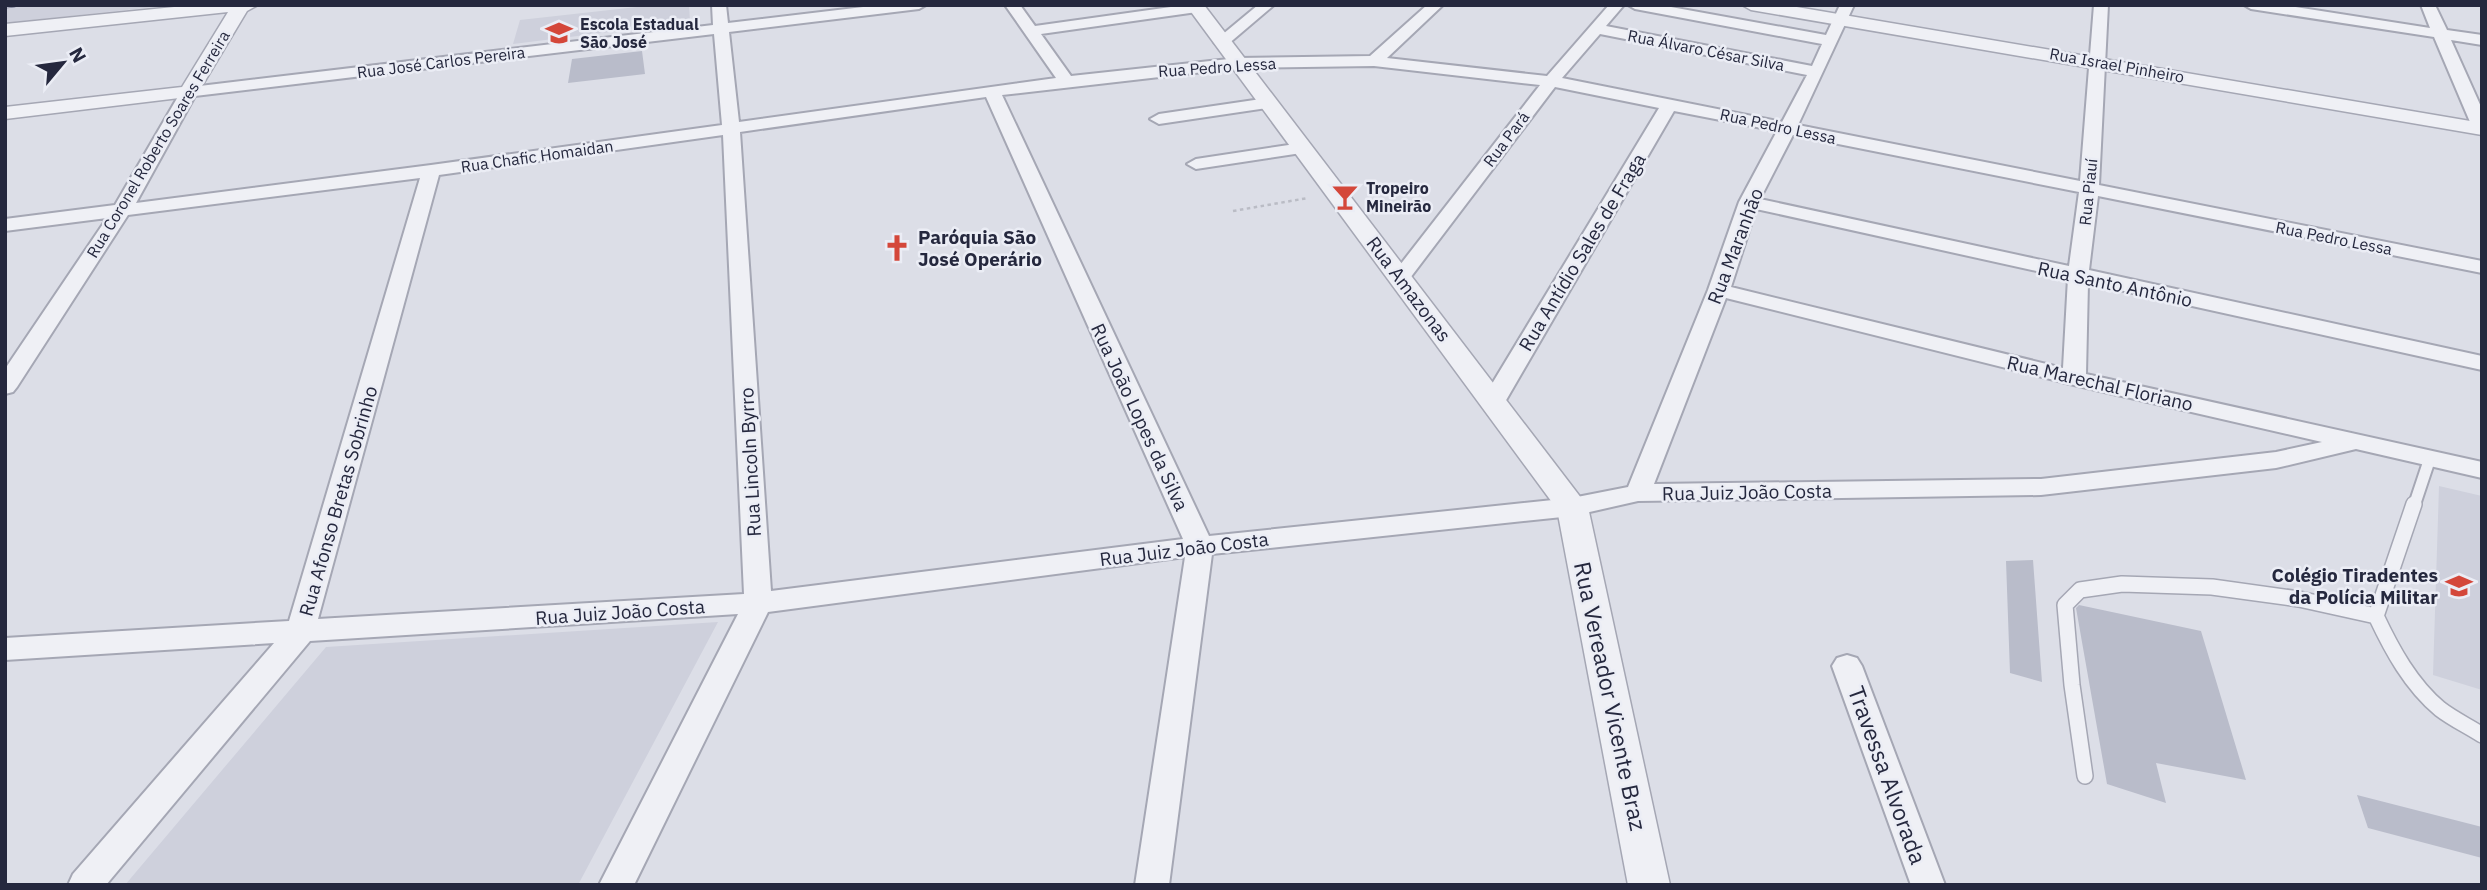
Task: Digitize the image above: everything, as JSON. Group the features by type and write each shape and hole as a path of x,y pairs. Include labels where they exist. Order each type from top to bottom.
{"street":[{"path":"5,30 249,5"},
{"name":"Rua José Carlos Pereira","path":"5,113 189,92 720,17 919,5"},
{"path":"1012,5 1067,81"},
{"path":"1222,42 1267,5"},
{"path":"1374,61 1436,5"},
{"name":"Rua Pará","path":"1400,278 1551,81 1617,5"},
{"path":"1635,5 1831,41"},
{"name":"Rua Israel Pinheiro","path":"1751,5 1844,13 2099,62 2482,129"},
{"name":"Rua Piauí","path":"2074,379 2078,276 2089,191 2101,5"},
{"path":"2251,5 2482,40"},
{"path":"2428,5 2482,129"},
{"name":"Rua Coronel Roberto Soares Ferreira","path":"5,387 122,210 241,6"},
{"path":"1031,31 1196,7"},
{"name":"Rua Amazonas","path":"1196,7 1572,507"},
{"name":"Rua Maranhão","path":"1638,493 1719,290 1749,202 1817,72 1844,13"},
{"name":"Rua Lincoln Byrro","path":"616,885 758,603 731,129 720,17"},
{"name":"Rua Álvaro César Silva","path":"1596,29 1817,72"},
{"name":"Rua Pedro Lessa","path":"1067,81 1238,63 1374,61 1551,81 1670,103 2089,191 2482,267"},
{"name":"Rua Chafic Homaidan","path":"5,225 431,171 1067,81"},
{"name":"Rua João Lopes da Silva","path":"992,92 1200,546"},
{"path":"1159,119 1268,103"},
{"name":"Rua Antídio Sales de Fraga","path":"1493,402 1670,103"},
{"path":"1196,164 1302,148"},
{"name":"Rua Afonso Bretas Sobrinho","path":"85,885 300,633 431,171"},
{"name":"Rua Santo Antônio","path":"1749,202 2482,363"},
{"name":"Rua Marechal Floriano","path":"1719,290 2074,379 2482,470"},
{"name":"Rua Juiz João Costa","path":"5,649 758,603 1200,546 1572,507 1638,493 2040,487 2276,460 2359,441"},
{"name":"Rua Vereador Vicente Braz","path":"1572,507 1649,885"},
{"path":"1152,885 1200,546"},
{"name":"Travessa Alvorada","path":"1847,666 1928,885"}],"lane":[{"path":"2430,458 2376,615 2387,639 2417,684 2440,708 2482,735"},
{"path":"2085,776 2071,685 2065,605 2080,590 2122,584 2212,587 2299,599 2376,615"}],"path":[{"path":"1233,211 1336,193"}],"shaded area":[{"path":"5,5 173,5 5,23"},
{"name":"Escola Estadual São José","path":"655,5 689,5 690,22 513,44 520,20"},
{"name":"Colégio Tiradentes da Polícia Militar","path":"2439,486 2482,496 2482,690 2433,675"},
{"path":"718,622 578,885 125,885 326,647"}],"building":[{"path":"642,51 645,74 568,83 572,59"},
{"path":"2033,560 2042,682 2010,673 2006,561"},
{"path":"2079,605 2201,631 2246,780 2156,763 2166,803 2107,784 2076,608"},
{"path":"2357,795 2482,827 2482,858 2368,828"}],"railway":[{"path":"5,6 14,5"}],"place":[{"name":"Escola Estadual São José","path":"559,33"},
{"name":"Tropeiro Mineirão","path":"1345,197"},
{"name":"Paróquia São José Operário","path":"897,248"},
{"name":"Colégio Tiradentes da Polícia Militar","path":"2459,586"}]}
